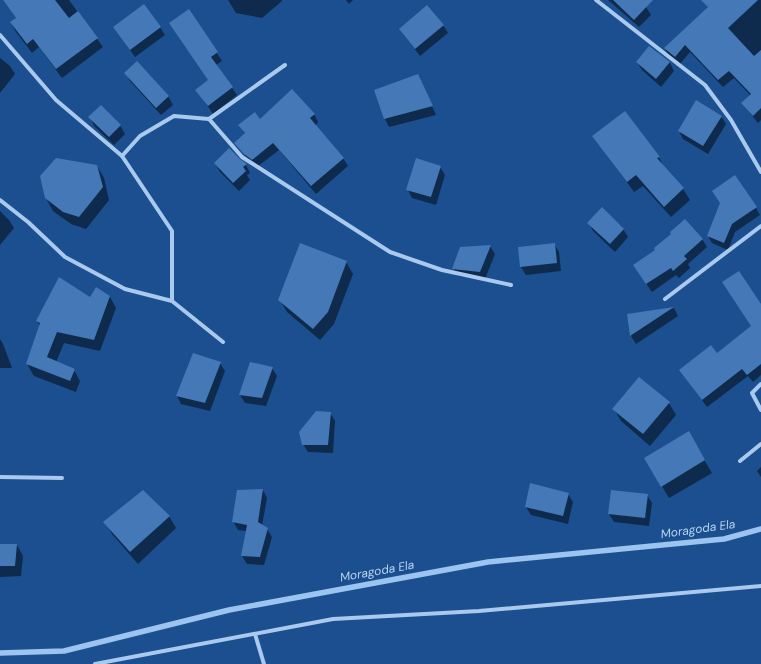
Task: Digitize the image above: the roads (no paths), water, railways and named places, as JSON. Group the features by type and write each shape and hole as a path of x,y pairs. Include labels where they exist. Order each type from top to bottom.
{"street":[{"path":"596,0 705,85 731,120 761,172"},
{"path":"0,34 56,100 122,156 172,231 172,301"},
{"path":"122,156 140,136 174,116 209,119 285,65"},
{"path":"209,119 242,157 390,252 442,270 511,285"},
{"path":"0,200 28,222 65,257 125,289 172,301 223,342"},
{"path":"665,299 761,226"},
{"path":"761,384 752,393 761,410"},
{"path":"740,461 761,444"},
{"path":"0,477 62,478"},
{"path":"94,664 333,619 479,611 761,586"},
{"path":"255,634 264,664"}],"waterway":[{"name":"Moragoda Ela","path":"0,653 64,651 229,610 488,562 724,539 761,529"}]}
